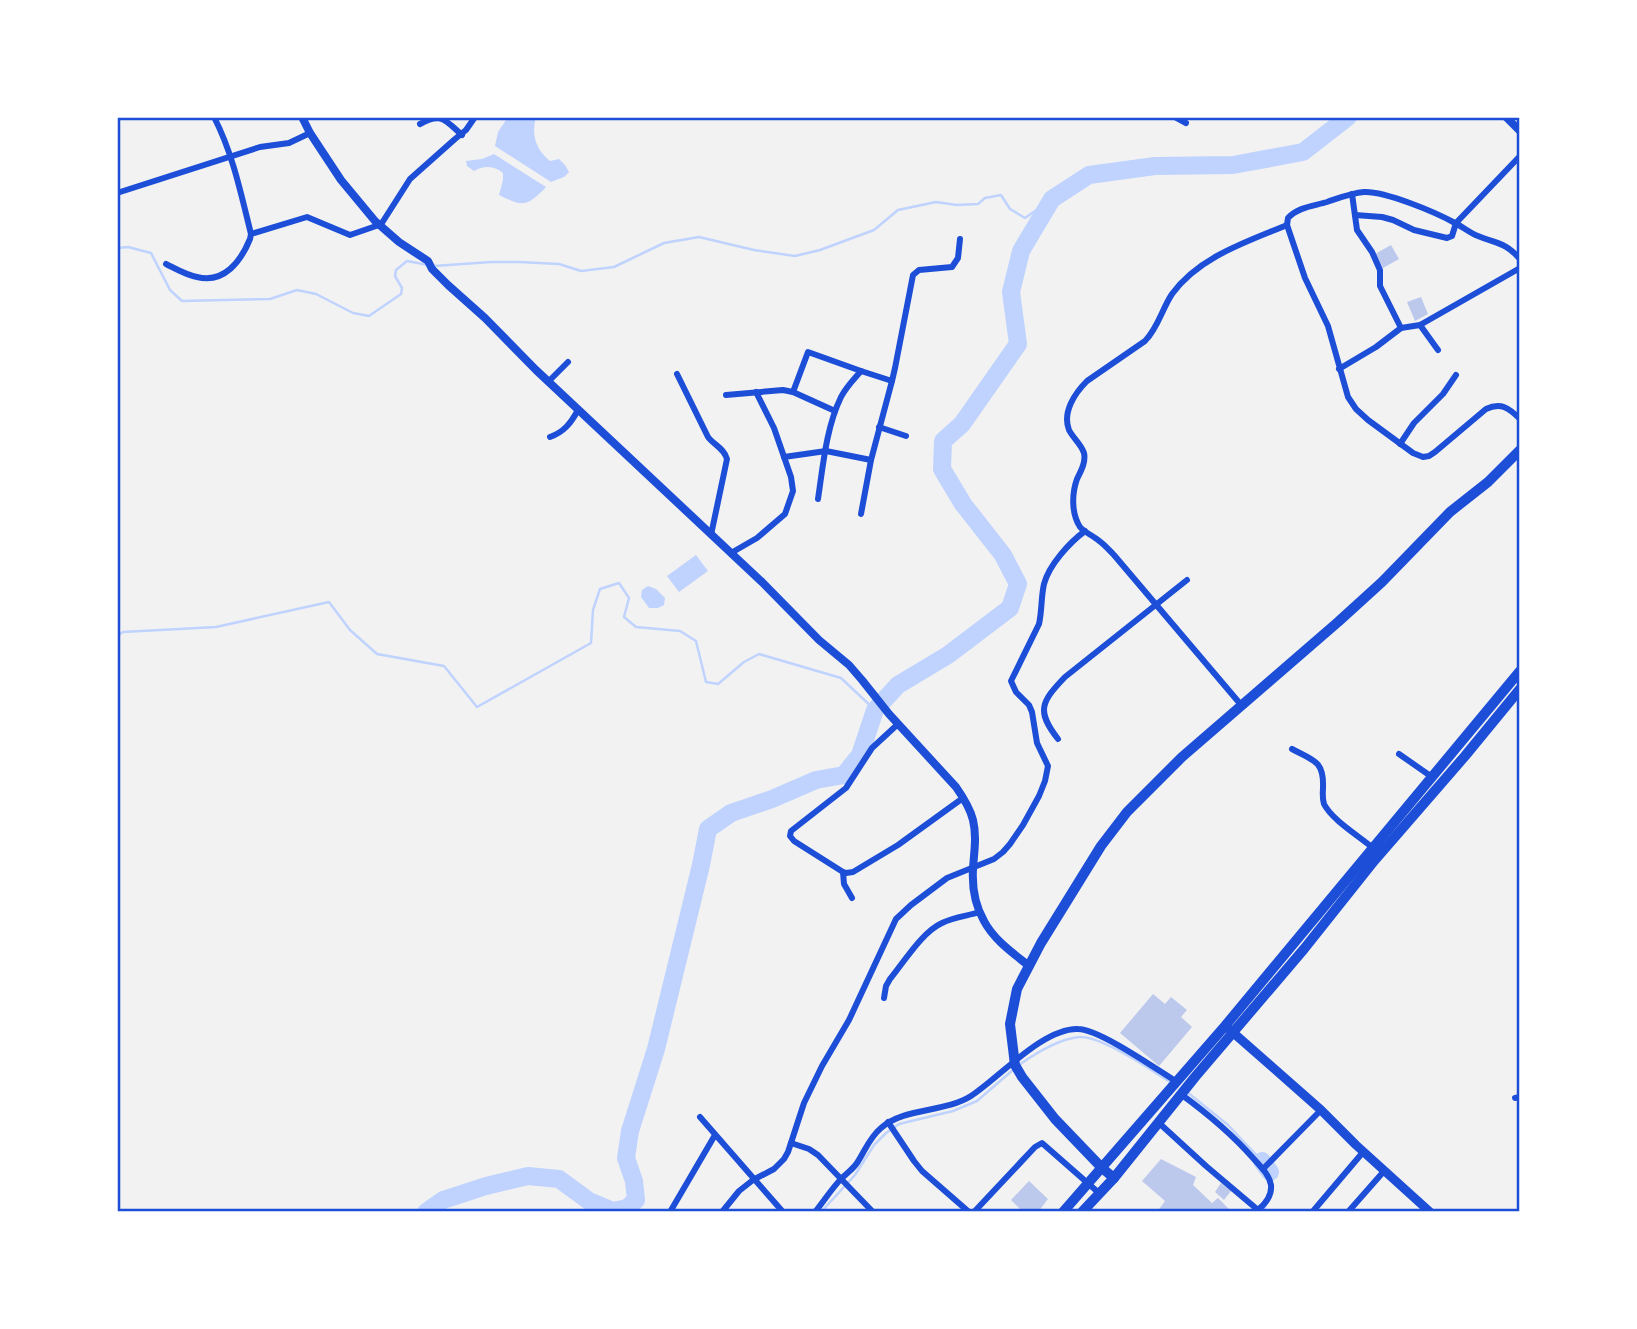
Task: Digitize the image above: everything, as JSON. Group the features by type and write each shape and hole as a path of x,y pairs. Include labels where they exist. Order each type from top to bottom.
{"highway":[{"path":"1335,902 1373,848 1520,671"},
{"path":"1063,1212 1173,1086 1191,1074 1335,902 1374,861 1520,689"},
{"path":"1082,1212 1114,1178 1183,1094 1191,1074"}],"main road":[{"path":"1114,1178 1055,1119 1015,1064 1010,1024 1017,989 1041,943 1101,846 1127,812 1182,757 1355,606 1450,512 1488,482 1520,450"},
{"path":"1229,1029 1430,1212"}],"street":[{"path":"166,264 197,277 211,278 228,271 248,244 251,234 231,156 214,117"},
{"path":"302,117 341,180 365,211 399,242 430,265 548,382 731,552 819,640 849,665 898,724 946,775 963,798 973,818 974,891 979,912 997,939 1029,967"},
{"path":"420,124 434,117 444,118 461,135"},
{"path":"251,234 307,217 350,235 380,225 410,179 461,135 475,117"},
{"path":"1175,117 1186,122"},
{"path":"1506,117 1520,131"},
{"path":"117,193 260,147 289,143 310,133"},
{"path":"1355,215 1382,217 1413,230 1447,238 1452,236 1456,223 1520,156"},
{"path":"1520,259 1508,247 1476,236 1456,223 1407,202 1377,193 1352,194 1298,210 1288,218 1287,225 1305,278 1328,326 1348,397 1356,409 1419,456 1429,456 1492,406 1507,407 1520,419"},
{"path":"1352,194 1357,230 1372,252 1380,270 1380,286 1401,328"},
{"path":"1242,706 1114,555 1077,521 1073,496 1084,454 1068,428 1067,421 1074,396 1087,381 1152,334 1173,293 1192,273 1223,253 1287,225"},
{"path":"861,514 871,460 895,368 913,275 919,270 952,267 958,258 960,239"},
{"path":"1339,369 1401,328 1420,325 1520,268"},
{"path":"1420,325 1438,349"},
{"path":"793,392 808,352 892,381"},
{"path":"548,382 568,362"},
{"path":"818,499 835,411 848,385 861,371"},
{"path":"677,374 708,437 724,451 727,458 710,535"},
{"path":"1400,444 1414,423 1443,394 1456,375"},
{"path":"726,396 783,390 835,411"},
{"path":"731,552 757,538 785,514 793,491 791,477 774,428 756,392"},
{"path":"550,436 565,428 578,410"},
{"path":"879,428 906,436"},
{"path":"784,457 826,451 871,460"},
{"path":"722,1212 739,1191 779,1164 788,1152 804,1104 849,1020 896,919 947,878 994,859 1010,844 1034,806 1045,781 1048,766 1037,743 1034,718 1029,705 1016,692 1011,681 1039,624 1047,576 1062,552 1085,531"},
{"path":"1058,739 1049,727 1043,710 1050,695 1065,677 1187,580"},
{"path":"898,724 872,748 846,788 790,833 794,841 843,872 853,872 880,857 963,798"},
{"path":"1292,749 1317,762 1323,773 1325,805 1373,848"},
{"path":"1399,754 1432,777"},
{"path":"843,872 844,884 852,898"},
{"path":"884,998 890,979 934,928 949,920 979,912"},
{"path":"815,1212 857,1163 872,1137 910,1114 963,1101 1041,1042 1062,1031 1079,1028 1097,1034 1173,1086"},
{"path":"1159,1123 1258,1210 1265,1204 1270,1192 1269,1179 1263,1169 1225,1128 1183,1094"},
{"path":"1263,1169 1321,1110"},
{"path":"700,1116 783,1212"},
{"path":"890,1124 922,1171 972,1212 1041,1143 1100,1193"},
{"path":"670,1212 715,1135"},
{"path":"791,1143 818,1155 873,1212"},
{"path":"1314,1210 1364,1151"},
{"path":"1348,1212 1385,1170"}],"water":[{"path":"508,117 536,117 534,130 541,152 550,161 559,159 569,172 551,182 495,146 498,132"},
{"path":"494,154 546,187 524,203 499,195 503,173 489,167 474,171 467,166 466,161"},
{"path":"696,555 708,571 679,592 667,576"},
{"path":"648,586 656,589 665,598 664,605 649,608 641,597 642,590"}],"building":[{"path":"1391,245 1399,259 1383,268 1375,254"},
{"path":"1421,297 1428,314 1415,321 1407,302"},
{"path":"1153,994 1165,1004 1171,997 1187,1010 1181,1017 1192,1027 1159,1066 1120,1033"},
{"path":"1161,1159 1196,1177 1193,1185 1212,1203 1218,1198 1232,1212 1157,1212 1165,1201 1142,1181"},
{"path":"1029,1181 1048,1199 1038,1212 1023,1212 1011,1200"},
{"path":"1221,1183 1231,1191 1224,1200 1215,1192"}],"waterway":[{"path":"426,1212 443,1200 528,1176 559,1179 589,1201 613,1211 627,1208 636,1200 634,1181 626,1158 630,1131 656,1049 708,829 731,813 816,780 844,775 860,755 875,710 898,685 948,655 1010,608 1018,584 1003,555 963,504 942,469 943,441 962,424 1018,344 1011,292 1021,251 1052,199 1089,175 1155,166 1233,165 1303,152 1348,117"},
{"path":"434,266 519,262 559,264 581,271 614,267 664,243 699,237 795,256 820,250 874,230 898,210 936,202 978,204 985,198 1001,195 1010,209 1025,218 1052,199"},
{"path":"117,248 128,247 151,253 170,290 182,301 270,299 297,290 316,294 353,313 369,316 401,294 402,288 395,276 396,270 407,261 428,265"},
{"path":"117,636 123,632 216,627 329,602 350,630 377,654 444,666 477,707 591,643 593,610 600,589 619,583 629,598 624,617 636,627 680,631 696,641 706,682 718,684 744,662 759,654 841,678 875,710"},
{"path":"1019,1065 1055,1044 1071,1038 1088,1038 1126,1055 1172,1083"},
{"path":"821,1212 855,1175 874,1145 886,1133 899,1124 953,1111 977,1101 1014,1069"},
{"path":"1187,1092 1228,1125 1262,1161"},
{"path":"1262,1161 1270,1172"},
{"path":"1263,1212 1266,1205"}]}
